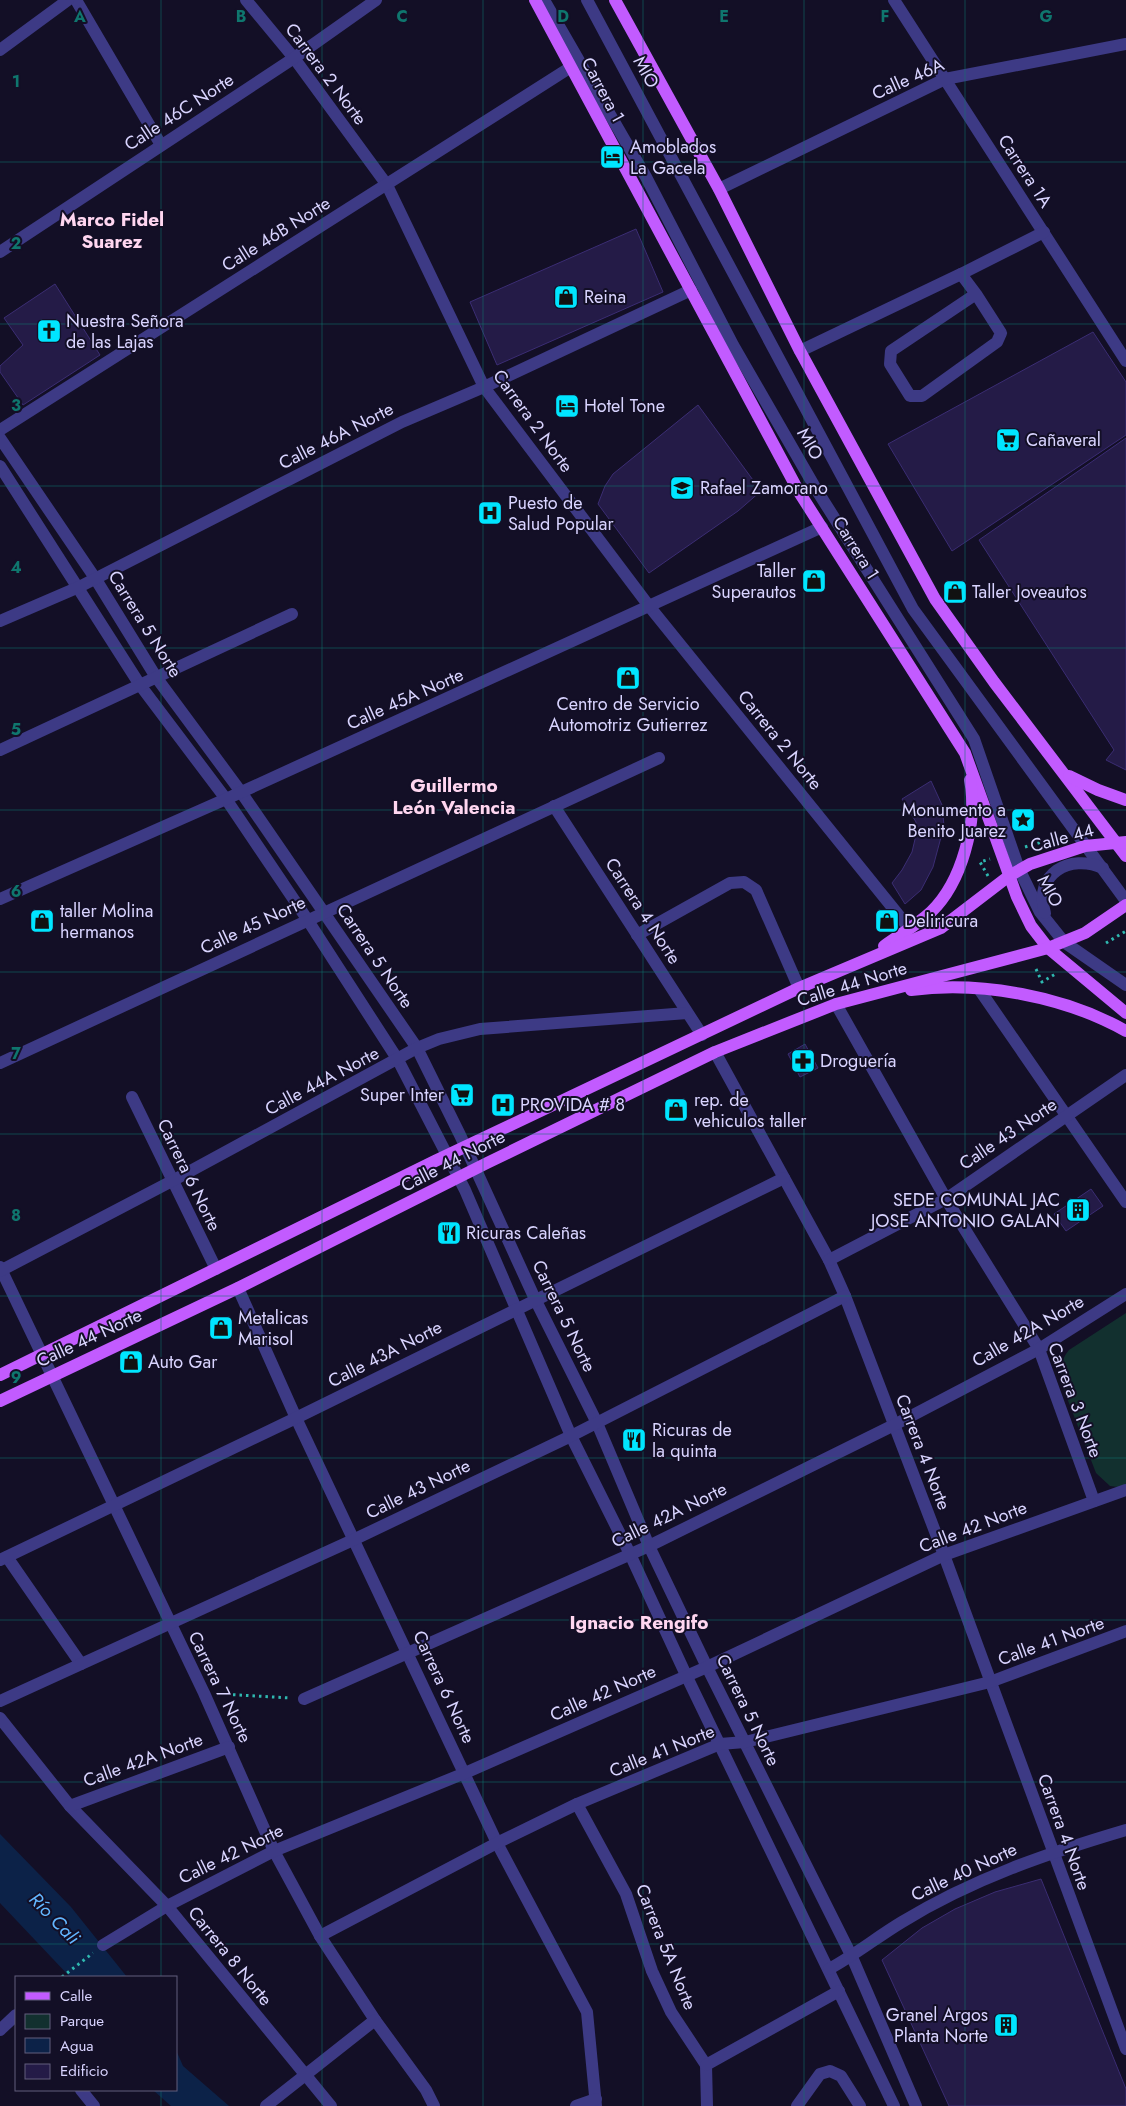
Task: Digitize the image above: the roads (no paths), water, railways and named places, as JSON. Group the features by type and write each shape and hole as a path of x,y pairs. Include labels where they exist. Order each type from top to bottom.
{"main road":[{"name":"Carrera 1","path":"535,0 795,484 965,753 1014,873 1022,908 1048,948 1126,1013"},
{"path":"615,0 719,189 800,351 935,599 994,682 1065,774 1122,843 1126,856"},
{"path":"865,960 931,912 953,880 962,858 971,825 972,789 965,753"},
{"path":"1065,774 1098,790 1126,800"},
{"name":"Calle 44","path":"1014,873 1085,846 1122,843"},
{"name":"Calle 44 Norte","path":"0,1375 448,1155 799,988 941,928 1014,873"},
{"path":"1048,948 1085,933 1126,905"},
{"name":"Calle 44 Norte","path":"0,1400 238,1288 715,1052 836,1004 1048,948"},
{"path":"868,996 924,989 979,989 1040,999 1081,1011 1126,1031"}],"street":[{"path":"0,50 68,0"},
{"path":"76,0 161,145"},
{"name":"Carrera 2 Norte","path":"246,0 294,58 387,185 484,387 649,606 909,928"},
{"name":"Calle 46C Norte","path":"0,252 294,58 376,0"},
{"name":"MIO","path":"544,0 646,177 733,345 816,489 881,588 974,739 1014,873 1025,885 1054,933 1126,985"},
{"name":"MIO","path":"587,0 913,609 1126,901"},
{"name":"Carrera 1A","path":"894,0 1126,361"},
{"name":"Calle 46A","path":"719,189 945,79 1126,44"},
{"name":"Calle 46B Norte","path":"0,430 571,67"},
{"path":"800,351 1044,232"},
{"path":"961,274 976,294 1001,333 997,342 922,396 910,396 890,364 891,351 976,294"},
{"name":"Calle 46A Norte","path":"0,621 79,587 402,422 484,387 691,290"},
{"name":"Carrera 5 Norte","path":"0,438 95,578 156,677 242,792 416,1048 466,1147 535,1299 597,1423 649,1546 707,1667 852,1957 916,2106"},
{"name":"Carrera 5 Norte","path":"0,466 140,685 226,799 398,1060 459,1178 571,1436 630,1554 686,1675 894,2106"},
{"name":"Calle 45A Norte","path":"0,899 242,792 822,527"},
{"path":"0,750 292,614"},
{"name":"Calle 45 Norte","path":"0,1063 659,758"},
{"name":"Carrera 4 Norte","path":"554,806 702,1035"},
{"path":"1054,933 1044,911 1042,898 1046,884 1054,873 1064,865 1078,862 1091,862 1103,868"},
{"path":"637,935 730,883 744,882 756,890 799,988"},
{"path":"979,989 1126,1202"},
{"name":"Carrera 3 Norte","path":"836,1004 946,1198 1039,1349 1094,1500"},
{"name":"Calle 44A Norte","path":"0,1269 172,1181 398,1060 416,1048 439,1039 480,1029 687,1013"},
{"name":"Carrera 4 Norte","path":"715,1052 829,1260 845,1296 944,1555 1126,2049"},
{"name":"Calle 43 Norte","path":"829,1260 946,1198 1126,1075"},
{"name":"Carrera 6 Norte","path":"132,1097 216,1269"},
{"name":"Calle 43A Norte","path":"4,1558 296,1418 784,1178"},
{"name":"Carrera 7 Norte","path":"0,1269 204,1693 274,1851 320,1936 375,2020 426,2090 434,2106"},
{"name":"Carrera 6 Norte","path":"238,1288 296,1418 497,1843 587,2012 596,2102"},
{"name":"Calle 42A Norte","path":"304,1699 649,1546 894,1425 1039,1349 1126,1294"},
{"name":"Calle 43 Norte","path":"0,1701 353,1540 571,1436 845,1296"},
{"name":"Calle 42 Norte","path":"103,1945 167,1906 274,1851 465,1773 707,1667 944,1555 1126,1490"},
{"path":"4,1558 81,1664"},
{"name":"Calle 41 Norte","path":"320,1936 497,1843 577,1804 720,1744 745,1742 990,1682 1126,1631"},
{"name":"Carrera 8 Norte","path":"0,1718 70,1806 167,1906 331,2106"},
{"name":"Calle 42A Norte","path":"70,1806 229,1747"},
{"name":"Carrera 5A Norte","path":"577,1804 626,1894 652,1971 671,2012 706,2065"},
{"name":"Calle 40 Norte","path":"829,1969 852,1957 901,1922 967,1887 1053,1851 1126,1830"},
{"path":"707,2106 706,2065 839,1991"},
{"path":"0,2030 15,2017"},
{"path":"266,2106 375,2020"},
{"path":"797,2106 820,2074 830,2071 841,2076 860,2106"},
{"path":"82,2091 94,2106"},
{"path":"576,2106 596,2102"}],"water":[{"name":"Río Cali","path":"0,1834 71,1907 126,1976 69,1976 0,1903"},
{"path":"178,2055 183,2066 229,2106 171,2106 154,2091 178,2091"}],"place":[{"name":"Amoblados La Gacela","path":"612,157"},
{"name":"Reina","path":"566,297"},
{"name":"Nuestra Señora de las Lajas","path":"49,331"},
{"name":"Hotel Tone","path":"567,406"},
{"name":"Cañaveral","path":"1008,440"},
{"name":"Rafael Zamorano","path":"682,488"},
{"name":"Puesto de Salud Popular","path":"490,513"},
{"name":"Taller Superautos","path":"814,581"},
{"name":"Taller Joveautos","path":"955,592"},
{"name":"Centro de Servicio Automotriz Gutierrez","path":"628,678"},
{"name":"Monumento a Benito Juarez","path":"1023,820"},
{"name":"taller Molina hermanos","path":"42,921"},
{"name":"Deliricura","path":"887,921"},
{"name":"Droguería","path":"803,1061"},
{"name":"Super Inter","path":"462,1095"},
{"name":"PROVIDA # 8","path":"503,1105"},
{"name":"rep. de vehiculos taller","path":"676,1110"},
{"name":"SEDE COMUNAL JAC JOSE ANTONIO GALAN","path":"1078,1210"},
{"name":"Ricuras Caleñas","path":"449,1233"},
{"name":"Metalicas Marisol","path":"221,1328"},
{"name":"Auto Gar","path":"131,1362"},
{"name":"Ricuras de la quinta","path":"634,1440"},
{"name":"Granel Argos Planta Norte","path":"1006,2025"}],"district":[{"name":"Marco Fidel Suarez","path":"112,230"},
{"name":"Guillermo León Valencia","path":"454,796"},
{"name":"Ignacio Rengifo","path":"639,1622"}]}
